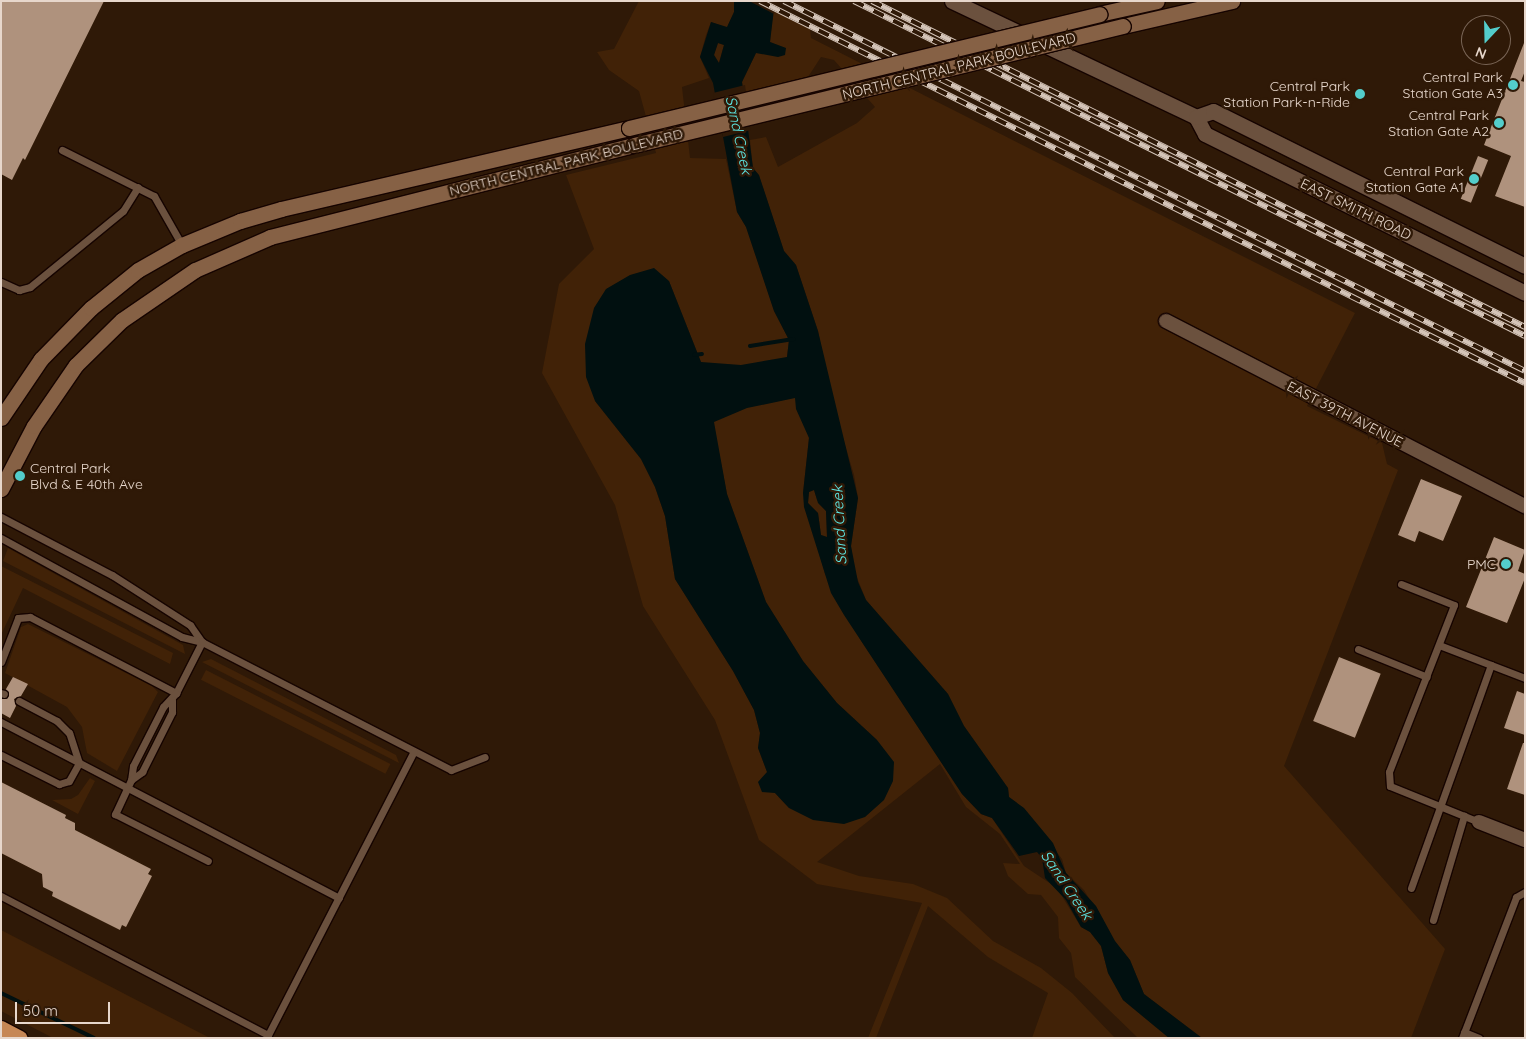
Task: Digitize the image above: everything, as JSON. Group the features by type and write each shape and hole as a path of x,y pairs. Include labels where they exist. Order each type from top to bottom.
{"highway":[{"path":"1,1028 20,1038"}],"main road":[{"name":"NORTH CENTRAL PARK BOULEVARD","path":"1,418 41,358 90,308 138,270 182,246 240,221 281,209 629,128 1157,1"},
{"name":"NORTH CENTRAL PARK BOULEVARD","path":"1,489 38,420 76,365 122,320 195,270 270,237 634,145 1232,1"}],"street":[{"name":"EAST SMITH ROAD","path":"952,1 1196,117 1205,134 1525,293"},
{"name":"EAST SMITH ROAD","path":"1196,117 1213,111 1525,266"},
{"name":"EAST 39TH AVENUE","path":"1166,321 1525,506"},
{"path":"1479,822 1525,840"}],"lane":[{"path":"62,150 138,186 160,204 182,246"},
{"path":"1,282 19,290 30,287 123,211 138,186"},
{"path":"1,517 112,575 190,625 202,642"},
{"path":"1,538 182,637 202,642 451,770 485,757"},
{"path":"1401,584 1454,605 1389,772 1390,786 1479,822"},
{"path":"1,662 18,618 30,617 176,693"},
{"path":"131,780 132,766 163,707 172,700 176,693 202,642"},
{"path":"1439,646 1525,678"},
{"path":"1358,649 1426,677"},
{"path":"1411,888 1439,805 1491,665"},
{"path":"172,700 172,712 142,772 131,780 115,814 208,861"},
{"path":"1,755 59,784 69,782 79,762 69,733 57,721 19,701"},
{"path":"1,722 339,898"},
{"path":"1,896 268,1035 414,751"},
{"path":"1433,920 1464,816"},
{"path":"1479,1038 1463,1035 1516,897 1525,892"}],"shaded area":[{"path":"639,1 734,1 734,12 727,28 711,22 706,35 700,57 709,78 682,87 690,158 726,159 737,212 746,227 774,311 789,340 787,357 809,437 803,493 825,574 860,639 962,794 981,814 992,818 1024,866 1057,888 1081,927 1090,932 1101,946 1108,973 1123,1000 1169,1038 1138,1038 1075,977 1071,953 1059,938 1058,917 1041,895 1028,894 1008,876 1003,863 1020,864 1000,834 966,807 940,764 817,862 859,876 913,884 947,898 993,941 1041,968 1072,993 1115,1038 1032,1038 1048,993 988,957 928,906 876,1038 868,1038 922,903 817,884 759,840 715,720 643,606 615,505 542,373 559,284 594,249 566,175 656,153 639,91 609,70 597,52 614,49","holes":["669,281 701,362 727,494 766,602 803,661 837,703 877,740 789,808 775,793 758,748 760,733 754,710 733,671 675,579 665,516 655,487 641,459 595,401"]},
{"path":"773,10 810,29 811,38 1355,313 1307,406 1382,443 1387,464 1398,470 1284,766 1445,949 1411,1038 1202,1038 1144,994 1130,960 1114,941 1084,890 1066,873 1062,859 1023,808 1009,797 1008,788 964,726 948,694 866,600 852,565 851,546 858,498 854,475 832,401 818,331 796,265 784,251 759,176 753,169 750,140 766,137 778,167 857,123 875,107 834,60 821,57 806,80 744,94 742,82 756,53 785,54 785,48 770,42"},
{"path":"718,43 724,45 719,63 714,55"},
{"path":"814,490 817,500 826,511 827,537 821,535 818,513 808,503 809,492"},
{"path":"8,548 183,645 185,654 3,561"},
{"path":"1,566 173,653 170,664 23,588 1,635"},
{"path":"28,624 152,686 158,692 117,771 87,753 82,727 67,707 5,673 21,627"},
{"path":"211,659 396,755 399,763 202,662"},
{"path":"206,670 390,764 385,774 201,680"},
{"path":"90,778 95,781 78,814 52,800 71,799 78,795"},
{"path":"1,930 210,1038 53,1038 1,1011"}],"water":[{"name":"Sand Creek","path":"734,1 775,1 770,42 786,48 785,55 778,57 756,53 742,82 753,168 759,175 784,251 796,265 818,331 858,498 851,546 858,582 866,600 948,694 964,726 1008,788 1009,797 1024,808 1053,843 1066,873 1096,906 1115,941 1130,960 1144,994 1202,1038 1169,1038 1123,1000 1108,973 1101,946 1090,932 1081,927 1066,900 1045,878 1042,858 1037,852 1019,856 992,818 981,814 962,794 844,615 831,593 804,507 803,493 809,438 796,409 795,398 747,408 714,422 727,494 766,602 803,661 837,703 877,740 894,762 893,781 884,800 865,817 844,824 813,820 789,808 775,793 762,792 758,782 767,772 758,748 760,733 754,710 733,671 675,579 665,516 655,487 641,459 595,401 586,377 585,344 594,308 606,289 630,275 654,268 669,281 701,362 741,365 787,357 789,340 774,311 746,227 737,212 713,83 700,57 711,22 727,27 734,12","holes":["718,43 724,45 719,63 714,55","814,490 818,503 826,511 827,537 821,535 818,513 808,503 809,492"]}],"pier":[{"path":"749,1 778,1 774,14"},
{"path":"745,85 751,130 723,137 713,93"}],"building":[{"path":"1,1 104,1 25,160 23,158 12,180 1,174"},
{"path":"1524,43 1525,71 1521,81 1525,82 1525,207 1495,196 1511,156 1484,145"},
{"name":"Central Park Station Gate A1","path":"1478,156 1488,160 1471,203 1461,199"},
{"path":"1421,479 1462,496 1443,541 1419,531 1415,542 1398,535"},
{"path":"1494,537 1525,550 1518,571 1525,574 1525,578 1507,623 1466,607"},
{"path":"1339,657 1381,674 1355,738 1313,721"},
{"path":"13,677 28,684 21,696 14,699 16,706 10,718 1,713 1,699 9,696 6,689"},
{"path":"1517,691 1525,694 1525,735 1504,728"},
{"path":"1523,743 1525,743 1525,795 1507,789"},
{"path":"1,782 66,815 65,818 75,823 75,830 151,869 148,874 152,876 126,927 122,925 120,930 52,896 53,892 43,887 42,874 1,853"}],"waterway":[{"path":"750,346 793,339"},
{"path":"694,355 702,354"},
{"path":"1,993 94,1038"}],"railway":[{"path":"760,1 1525,383"},
{"path":"784,1 1525,371"},
{"path":"854,1 1525,336"},
{"path":"872,1 1525,327"}],"place":[{"name":"Central Park Station Gate A3","path":"1513,85"},
{"name":"Central Park Station Park-n-Ride","path":"1360,94"},
{"name":"Central Park Station Gate A2","path":"1499,123"},
{"name":"Central Park Station Gate A1","path":"1474,179"},
{"name":"Central Park Blvd & E 40th Ave","path":"20,476"},
{"name":"PMC","path":"1506,564"}]}
